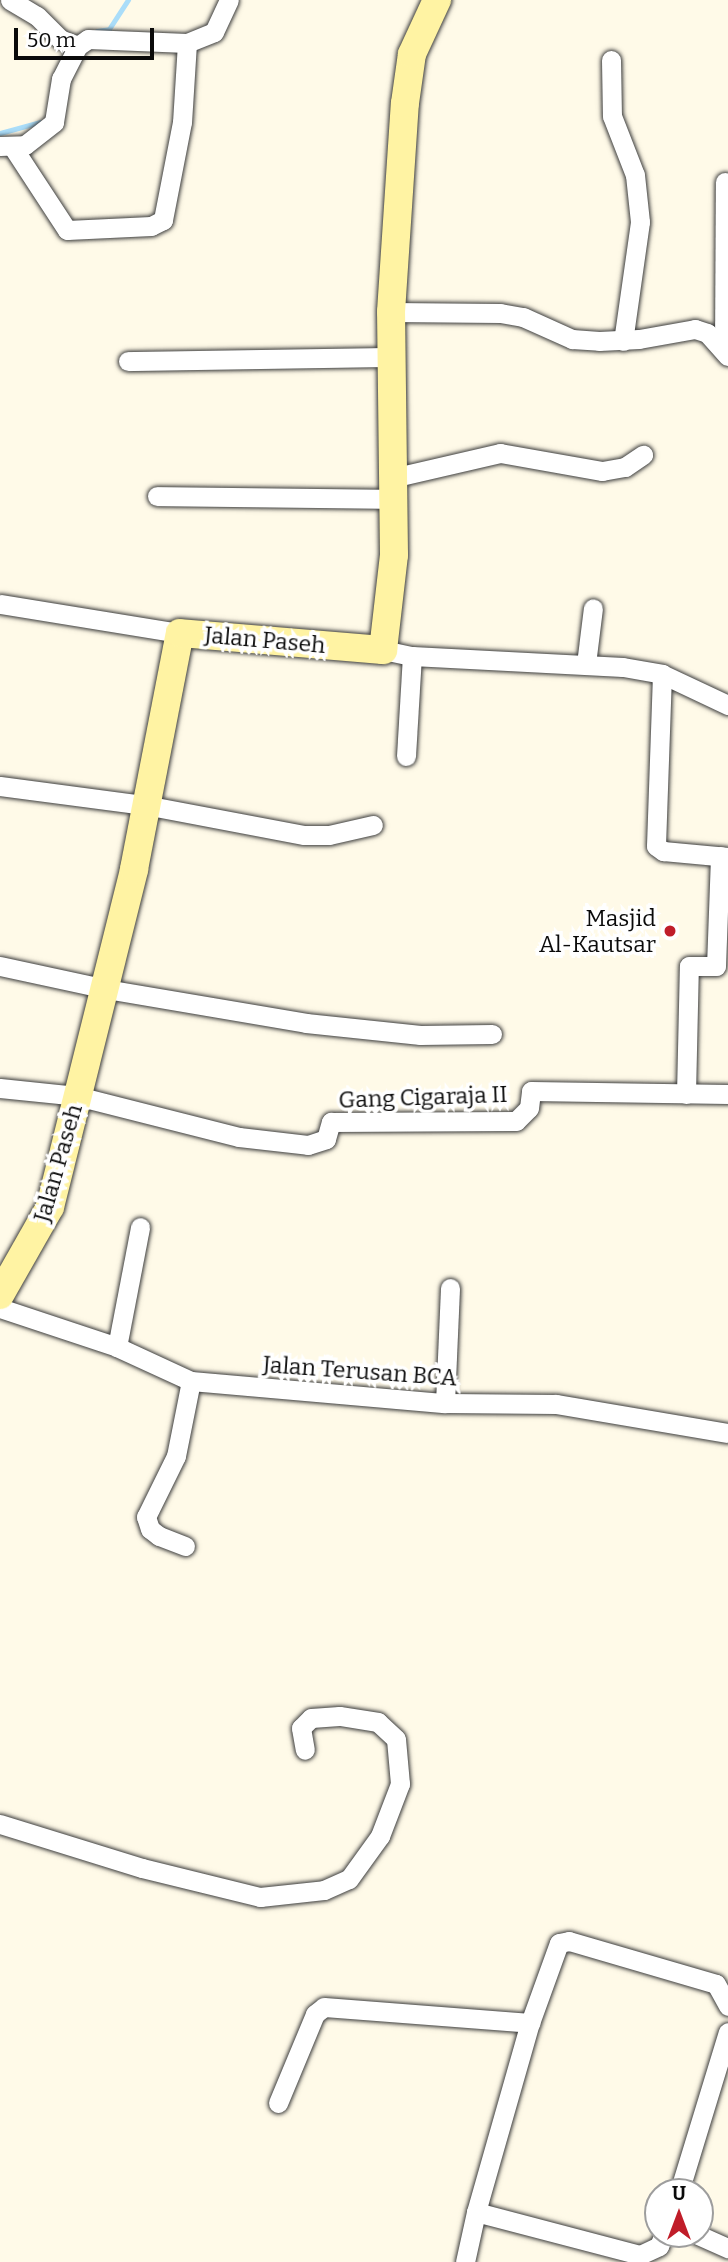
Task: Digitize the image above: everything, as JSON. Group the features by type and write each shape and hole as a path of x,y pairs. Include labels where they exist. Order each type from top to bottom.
{"street":[{"path":"10,0 73,45"},
{"path":"73,45 100,36 187,43 214,32 229,0"},
{"path":"438,0 412,54 391,312 394,555 383,650 412,656 586,664 662,674 728,705"},
{"path":"73,45 61,79 54,122 36,139 7,147 67,230 151,226 163,220 182,122 187,43"},
{"path":"611,60 612,116 635,175 640,222 622,341"},
{"path":"726,182 726,354"},
{"path":"391,312 500,313 523,317 572,339 622,341 695,329 708,333 726,354"},
{"path":"128,361 393,357"},
{"path":"157,496 392,489 500,453 602,471 625,467 643,454"},
{"path":"0,604 180,633"},
{"path":"586,664 593,608"},
{"name":"Jalan Paseh","path":"0,1295 50,1207 106,989 180,633 383,650"},
{"path":"406,757 412,656"},
{"path":"662,674 656,846 663,851 724,857 716,966 689,966 686,1094"},
{"path":"0,786 145,805 304,835 329,835 373,825"},
{"path":"0,966 106,989 349,1029 492,1034"},
{"path":"0,1088 77,1096"},
{"name":"Gang Cigaraja II","path":"77,1096 239,1137 308,1145 326,1139 331,1122 516,1121 528,1108 531,1091 728,1094"},
{"path":"117,1347 140,1227"},
{"path":"445,1403 450,1288"},
{"name":"Jalan Terusan BCA","path":"0,1308 117,1347 191,1381 445,1403 556,1404 728,1433"},
{"path":"185,1546 159,1536 150,1529 146,1517 176,1456 191,1381"},
{"path":"0,1824 142,1868 260,1897 324,1891 349,1879 380,1836 400,1784 396,1738 378,1722 339,1716 311,1718 301,1728 304,1750"},
{"path":"465,2262 476,2212 530,2023 554,1950 564,1940 716,1984 728,2007"},
{"path":"278,2103 314,2014 324,2007 530,2023"},
{"path":"683,2178 728,2032"},
{"path":"476,2212 640,2255 655,2248"}],"waterway":[{"path":"97,31 109,29 128,0"},
{"path":"0,133 40,122"}],"place":[{"name":"Masjid Al-Kautsar","path":"670,931"}]}
